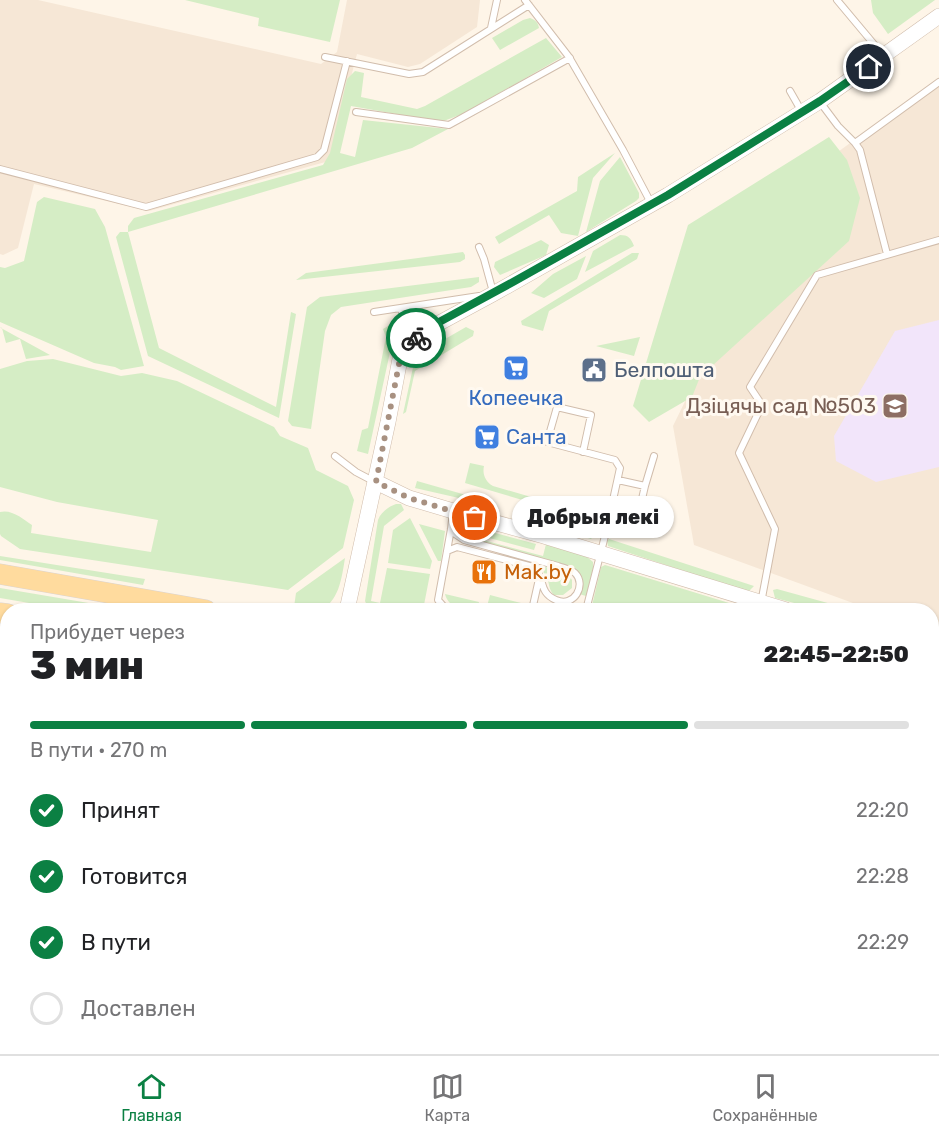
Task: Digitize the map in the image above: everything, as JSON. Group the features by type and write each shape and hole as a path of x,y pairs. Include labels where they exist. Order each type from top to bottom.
{"main road":[{"path":"0,574 166,603"}],"street":[{"path":"349,603 376,482 400,359 410,341 430,327 493,294 651,204 820,101 939,16"},
{"path":"376,482 409,498 600,553 758,603"}],"lane":[{"path":"491,28 497,0"},
{"path":"837,0 883,56"},
{"path":"325,57 409,74 423,72 527,2 570,58 651,204"},
{"path":"356,112 449,125 570,58"},
{"path":"0,169 146,207 317,157 324,150 347,61"},
{"path":"855,143 939,82"},
{"path":"790,91 802,112"},
{"path":"820,101 838,126 860,150 887,254"},
{"path":"761,603 775,529 739,453 762,405 750,387 817,275 939,240"},
{"path":"374,312 493,294 479,247"},
{"path":"401,309 410,341"},
{"path":"583,452 591,415 557,406 547,442 583,452 615,460 620,468 588,603"},
{"path":"335,456 356,472 376,482"},
{"path":"638,516 654,456"},
{"path":"618,480 645,486"},
{"path":"441,603 438,600 453,511"},
{"path":"447,551 457,547 533,567 538,571 543,589 557,601 565,603 578,594 579,581 577,575 571,571 464,540 451,529"},
{"path":"534,603 540,576"}],"shaded area":[{"path":"0,0 38,0 321,64 337,52 347,0 480,0 477,27 420,64 408,67 357,54 329,161 149,211 34,184 18,248 3,255 0,254"},
{"path":"939,78 939,603 853,603 694,545 673,426 790,187"},
{"name":"Дзіцячы сад №503","path":"939,320 939,467 876,482 836,461 834,436 895,331"}],"green space":[{"path":"185,0 340,0 330,42 258,26 259,18"},
{"path":"871,0 935,0 888,34 873,13"},
{"path":"530,18 538,24 539,28 500,50 492,38"},
{"path":"546,38 562,57 465,113 441,122 351,106 340,153 355,157 363,120 448,129 412,148 128,232 128,226 134,218 323,165 330,153 347,79 355,71 364,73 361,97 417,109"},
{"path":"829,137 847,160 860,198 849,241 700,377 692,397 649,422 633,406 688,225"},
{"path":"615,153 593,178 578,236 561,233 549,215 499,244 495,237 577,191 578,177"},
{"path":"620,157 639,193 639,198 586,232 600,181"},
{"path":"44,197 95,209 105,227 144,366 121,370 94,363 0,322 0,267 5,268 24,261 37,202"},
{"path":"120,232 128,232 159,348 276,407 291,312 296,314 279,418 148,356 116,237"},
{"path":"620,235 629,237 634,246 585,272 593,251"},
{"path":"541,240 549,245 546,255 500,275 494,267 495,262"},
{"path":"463,252 465,259 460,262 296,280 306,273"},
{"path":"632,253 639,253 637,259 549,311 543,331 522,325 521,321"},
{"path":"586,256 577,279 544,298 531,293 553,274"},
{"path":"479,277 479,282 471,287 341,307 331,315 325,331 311,429 292,426 288,421 307,307 320,297"},
{"path":"395,322 402,337 392,343 368,454 357,451 362,430 368,428 386,337 383,329"},
{"path":"466,327 474,331 473,336 415,371 406,412 403,414 415,358"},
{"path":"2,329 50,355 26,359 20,339 6,343"},
{"path":"640,337 634,356 596,346"},
{"path":"53,359 121,376 142,373 177,381 274,427 280,436 308,448 316,470 348,486 354,500 343,548 288,590 20,549 1,536 0,512 13,513 25,520 32,525 31,533 151,552 158,520 57,502 0,487 0,369 27,361"},
{"path":"470,463 484,466 485,478 493,486 586,513 583,518 465,483"},
{"path":"417,481 473,497 472,501 415,488"},
{"path":"401,504 404,510 384,526 371,601 380,603 366,603 378,520 390,507"},
{"path":"410,518 432,561 430,569 388,563 393,530"},
{"path":"550,521 595,534 591,539 549,526"},
{"path":"419,524 445,531 441,561 438,561"},
{"path":"459,525 536,544 534,550 459,530"},
{"path":"472,537 543,556 546,544 586,556 593,562 593,569 586,596 579,594 579,574 471,540"},
{"path":"609,539 754,586 748,592 608,546"},
{"path":"0,556 145,579 143,585 0,560"},
{"path":"345,558 338,589 330,603 295,603 296,593"},
{"path":"537,565 567,573 572,580 572,588 563,595 554,595 546,576"},
{"path":"605,565 729,603 593,603 601,567"},
{"path":"387,568 430,574 424,603 380,603"},
{"path":"0,588 89,603 29,603 0,598"},
{"path":"777,589 828,603 794,603 775,598 773,590"},
{"path":"445,594 479,602 450,603"},
{"path":"490,595 521,603 488,603"}],"way so far":[{"path":"416,338 410,341 400,359 376,482 409,498 475,518"}],"place":[{"name":"Копеечка","path":"516,368"},
{"name":"Белпошта","path":"594,370"},
{"name":"Дзіцячы сад №503","path":"895,406"},
{"name":"Санта","path":"487,437"},
{"name":"Добрыя лекі","path":"475,518"},
{"name":"Mak.by","path":"484,572"}],"route":[{"path":"416,338 430,327 668,195 820,101 869,67"}]}
